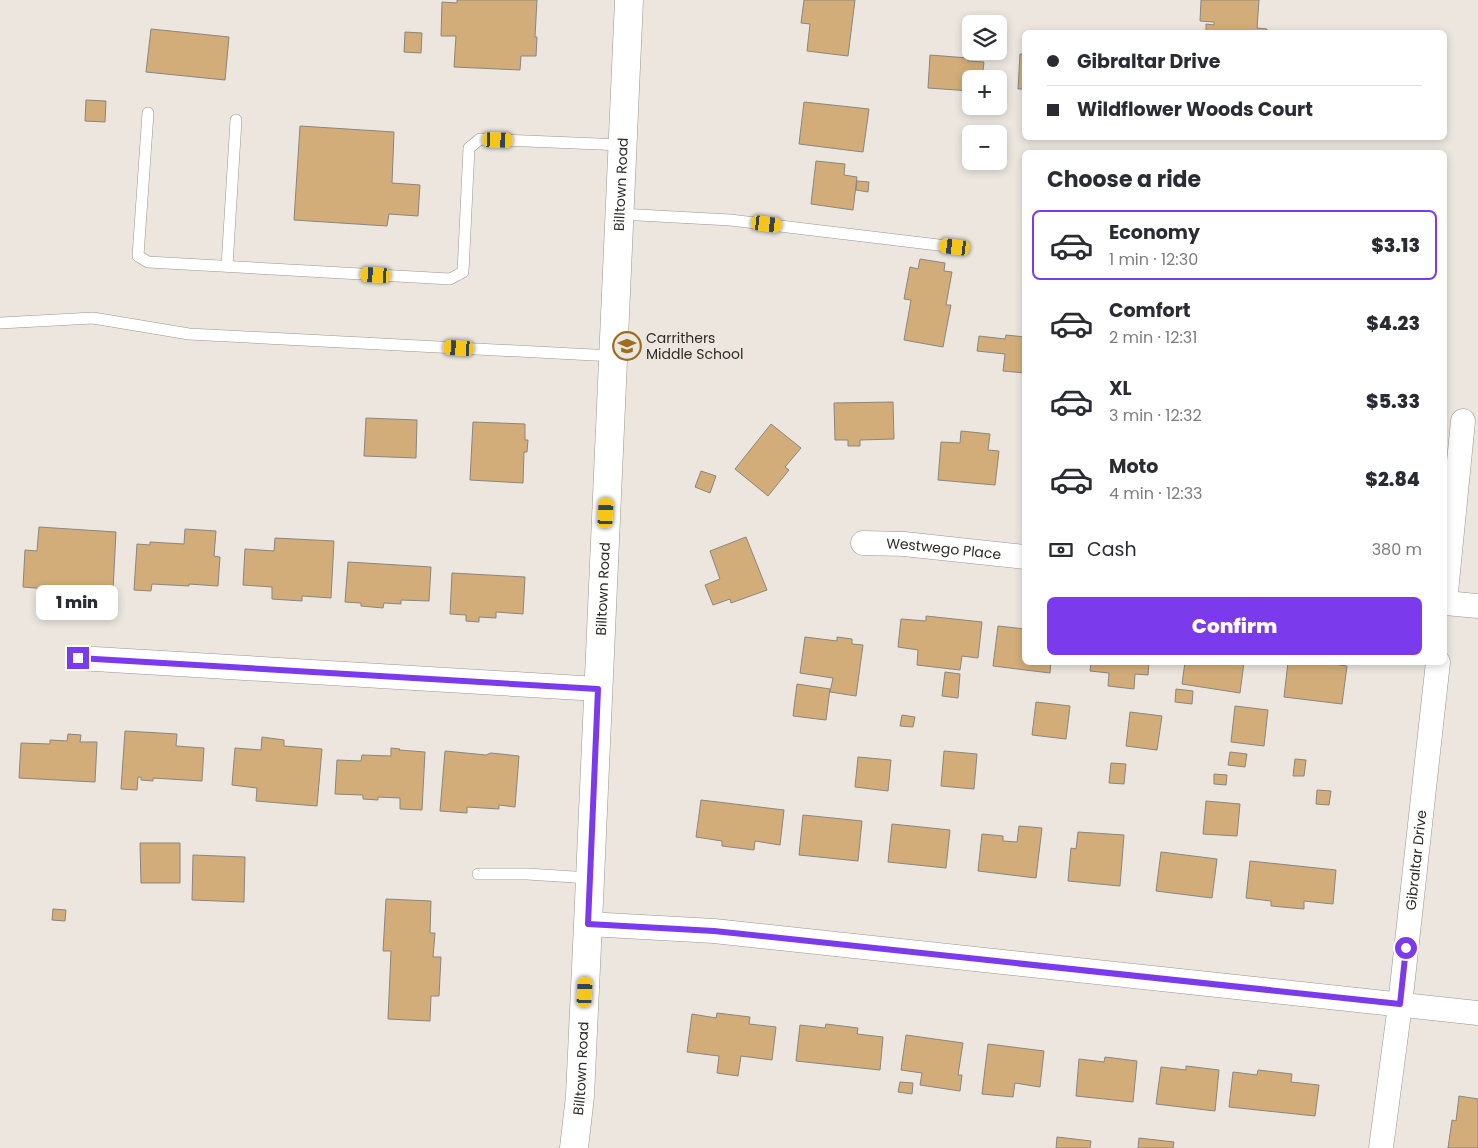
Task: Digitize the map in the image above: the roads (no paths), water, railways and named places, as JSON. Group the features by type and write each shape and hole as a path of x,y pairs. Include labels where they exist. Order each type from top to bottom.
{"main road":[{"name":"Billtown Road","path":"574,1148 580,1096 629,0"}],"street":[{"path":"1447,581 1462,421"},
{"name":"Westwego Place","path":"863,543 904,544 1022,557"},
{"path":"1447,602 1478,606"},
{"path":"78,658 598,689"},
{"name":"Gibraltar Drive","path":"1381,1148 1400,1004 1438,665"},
{"path":"588,924 714,931 1478,1013"}],"lane":[{"path":"148,113 138,256 148,262 450,279 463,272 468,148 480,139 622,145"},
{"path":"227,266 236,120"},
{"path":"620,214 730,220 955,247"},
{"path":"0,323 93,318 189,334 613,356"},
{"path":"478,874 527,874 590,878"}],"place":[{"name":"Carrithers Middle School","path":"627,346"}]}
